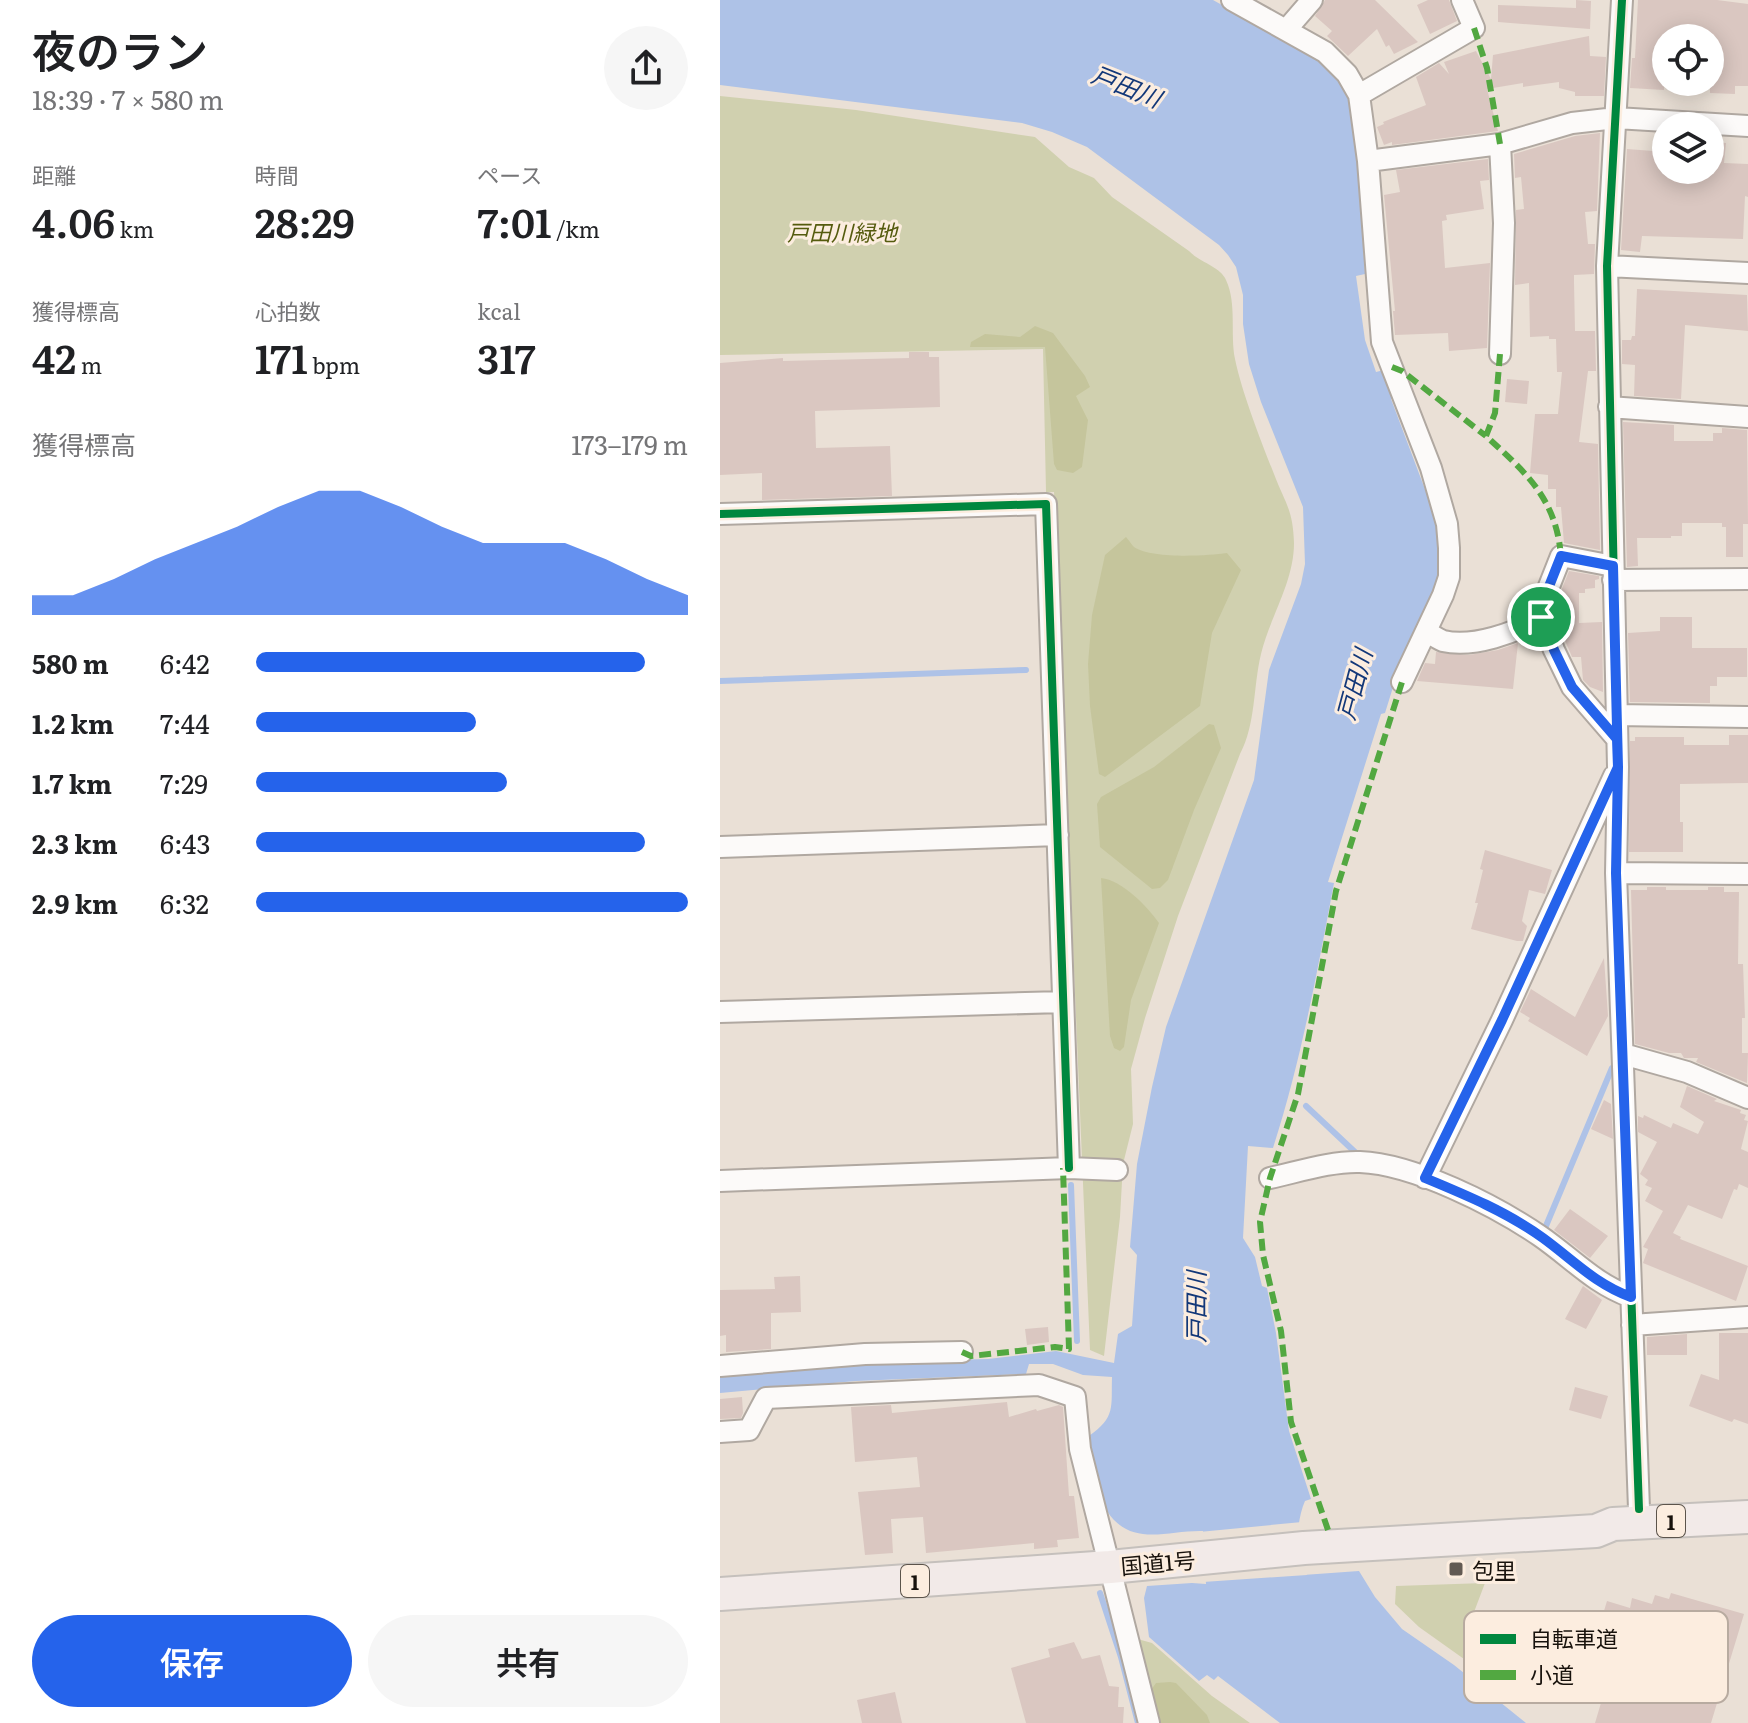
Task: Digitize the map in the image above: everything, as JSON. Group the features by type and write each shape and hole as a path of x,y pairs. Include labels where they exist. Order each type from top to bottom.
{"highway":[{"name":"国道1号","path":"720,1594 1110,1567 1304,1548 1596,1531 1613,1524 1748,1517"},
{"name":"国道1号","path":"1596,1531 1613,1537 1748,1534"}],"street":[{"path":"1232,0 1325,52 1347,74 1359,95 1368,161 1382,342 1431,468 1447,524 1449,577 1402,682"},
{"path":"1286,30 1312,0"},
{"path":"1359,95 1474,28 1462,0"},
{"path":"1622,0 1607,266 1618,767 1616,873 1639,1509"},
{"path":"1368,161 1500,144 1572,123 1616,118 1748,126"},
{"path":"1500,144 1504,223 1500,354"},
{"path":"1607,266 1748,273"},
{"path":"1609,407 1748,417"},
{"path":"720,514 1046,504 1069,1168"},
{"path":"1617,739 1572,687 1541,617 1544,599 1561,556 1613,573 1748,579"},
{"path":"1427,632 1442,641 1469,642 1527,626 1541,617"},
{"path":"1616,715 1748,717"},
{"path":"1425,1178 1502,1020 1618,767"},
{"path":"720,847 1058,835"},
{"path":"1616,873 1748,874"},
{"path":"720,1012 1063,1002"},
{"path":"1623,1054 1687,1072 1748,1098"},
{"path":"1270,1178 1359,1162 1425,1178 1497,1209 1541,1237 1608,1289 1631,1297"},
{"path":"720,1181 1069,1168 1117,1170"},
{"path":"1632,1325 1748,1317"},
{"path":"720,1366 865,1354 962,1352"},
{"path":"720,1432 749,1430 766,1398 1039,1385 1075,1397 1080,1449 1149,1723"}],"green space":[{"name":"戸田川緑地","path":"720,96 856,110 1035,137 1069,167 1094,178 1112,197 1220,272 1229,289 1238,372 1290,514 1293,557 1286,586 1261,654 1252,718 1245,742 1178,916 1131,1069 1133,1124 1123,1164 1104,1356 1090,1350 1054,492 1046,492 1043,349 720,355"},
{"path":"1035,326 1053,333 1090,387 1076,396 1088,420 1082,467 1073,473 1057,470 1054,464 1045,347 970,347 971,342 985,334 1020,337"},
{"path":"1126,537 1134,547 1153,553 1193,556 1227,553 1241,570 1212,633 1200,706 1105,777 1099,774 1090,706 1088,664 1092,615 1105,555"},
{"path":"1209,724 1214,725 1221,748 1168,880 1160,888 1152,889 1100,847 1097,804 1101,797 1154,767"},
{"path":"1101,878 1125,889 1159,923 1131,1000 1124,1047 1120,1051 1114,1048 1110,1036"},
{"path":"1485,1583 1474,1611 1464,1611 1464,1659 1419,1627 1395,1604 1396,1586"},
{"path":"1134,1638 1152,1643 1212,1696 1250,1723 1155,1723"},
{"path":"1156,1683 1176,1683 1207,1715 1210,1723 1159,1723 1151,1690"}],"water":[{"name":"戸田川","path":"720,0 1213,0 1322,61 1338,75 1354,104 1365,274 1356,276 1365,340 1376,372 1384,370 1394,396 1391,399 1426,492 1432,492 1439,535 1440,574 1436,590 1403,655 1385,713 1381,714 1328,882 1334,883 1315,983 1273,1148 1248,1146 1243,1238 1255,1257 1262,1286 1267,1288 1289,1431 1311,1499 1305,1501 1298,1528 1303,1575 1359,1571 1375,1597 1402,1629 1464,1673 1464,1703 1501,1703 1526,1723 1280,1723 1218,1676 1214,1680 1207,1675 1199,1681 1149,1637 1144,1598 1147,1586 1206,1584 1203,1531 1138,1533 1127,1530 1107,1511 1089,1451 1089,1436 1108,1417 1112,1377 1083,1375 1053,1364 1029,1364 1026,1374 856,1381 720,1393 720,1377 860,1362 988,1359 1056,1351 1114,1363 1118,1334 1132,1326 1137,1255 1130,1247 1137,1164 1166,1027 1254,780 1269,670 1301,584 1305,564 1303,507 1249,364 1243,324 1243,295 1236,267 1219,245 1087,147 1052,132 1022,123 720,85"}],"pier":[{"path":"1302,1522 1307,1575 1203,1582 1199,1532"}],"building":[{"path":"1325,0 1375,0 1418,42 1394,54 1389,45 1386,47 1377,29 1348,56 1327,36 1332,31 1315,16"},
{"path":"1428,0 1449,0 1457,21 1430,34 1417,5"},
{"path":"1576,0 1591,1 1590,29 1498,22 1498,5 1576,8"},
{"path":"1638,0 1717,0 1748,4 1748,86 1735,86 1735,94 1724,94 1724,24 1652,24 1652,89 1630,88 1632,58 1635,58"},
{"path":"1589,36 1590,56 1606,57 1604,96 1575,96 1575,92 1559,88 1559,82 1523,87 1523,83 1487,89 1498,131 1384,145 1377,127 1426,105 1416,77 1439,63 1449,74 1444,62 1476,51 1491,79 1493,55"},
{"path":"1600,133 1597,211 1585,212 1588,244 1595,244 1594,274 1574,275 1574,282 1575,331 1595,331 1596,371 1588,371 1579,442 1598,444 1600,550 1564,543 1561,507 1556,507 1556,489 1548,489 1548,475 1530,473 1535,414 1558,414 1562,372 1557,372 1556,339 1549,339 1549,336 1530,337 1529,283 1515,285 1516,210 1524,209 1521,177 1515,178 1514,154 1575,136"},
{"path":"1627,149 1652,151 1652,184 1724,184 1724,163 1748,164 1743,239 1642,236 1640,252 1621,250"},
{"path":"1488,159 1489,180 1480,181 1484,209 1446,215 1447,220 1442,221 1445,268 1490,263 1487,348 1449,351 1448,333 1395,335 1384,195 1400,192 1396,170"},
{"path":"1637,289 1747,295 1748,331 1685,325 1681,399 1634,396 1635,365 1622,364 1622,340 1631,340 1635,336"},
{"path":"909,352 929,352 929,357 939,357 940,407 815,411 816,448 890,446 892,496 762,500 762,473 720,475 720,363 783,358 783,361 909,358"},
{"path":"1507,379 1529,381 1527,404 1505,402"},
{"path":"1623,422 1674,425 1674,441 1713,441 1713,433 1722,433 1722,428 1747,430 1748,524 1743,524 1743,557 1726,557 1726,527 1722,527 1722,523 1682,523 1682,536 1637,538 1638,566 1627,567"},
{"path":"1569,571 1599,576 1595,580 1595,588 1579,593 1579,623 1602,622 1603,692 1590,687 1583,680 1581,657 1572,657 1556,619 1562,618 1561,591"},
{"path":"1660,617 1692,617 1692,648 1747,648 1747,677 1717,677 1717,686 1710,686 1710,703 1630,702 1628,633 1660,631"},
{"path":"1518,643 1513,689 1417,681 1425,663 1435,664 1436,652 1469,655"},
{"path":"1729,735 1748,735 1748,783 1680,784 1683,852 1629,852 1630,741 1635,741 1635,737 1684,737 1684,745 1729,745"},
{"path":"1485,850 1552,870 1545,894 1529,890 1522,921 1527,926 1523,941 1471,929"},
{"path":"1647,887 1708,890 1708,887 1724,887 1724,892 1739,892 1738,964 1743,964 1745,1018 1742,1018 1742,1053 1748,1053 1747,1083 1696,1062 1698,1058 1684,1058 1681,1053 1635,1044 1631,890 1647,890"},
{"path":"1604,958 1608,1016 1587,1056 1528,1021 1530,1018 1520,1012 1531,989 1575,1017"},
{"path":"1687,1086 1717,1099 1714,1101 1741,1110 1740,1113 1746,1115 1744,1120 1748,1121 1741,1149 1748,1152 1748,1188 1739,1184 1737,1190 1734,1189 1722,1219 1688,1205 1673,1233 1680,1239 1748,1266 1736,1301 1643,1263 1648,1249 1643,1247 1663,1211 1645,1201 1652,1188 1645,1185 1648,1180 1640,1174 1657,1142 1638,1132 1638,1116 1643,1118 1644,1115 1671,1128 1673,1123 1698,1134 1704,1122 1680,1107"},
{"path":"1604,1100 1611,1104 1613,1139 1591,1129"},
{"path":"1570,1209 1608,1236 1590,1258 1554,1230"},
{"path":"800,1276 801,1312 771,1313 771,1349 726,1352 726,1335 720,1336 720,1290 775,1289 774,1277"},
{"path":"1583,1286 1602,1300 1586,1329 1565,1319"},
{"path":"1048,1327 1049,1342 1027,1345 1025,1329"},
{"path":"1719,1333 1748,1333 1748,1424 1734,1419 1732,1422 1689,1406 1701,1374 1719,1380"},
{"path":"1687,1334 1687,1355 1647,1355 1647,1337"},
{"path":"1575,1387 1608,1396 1601,1419 1569,1410"},
{"path":"742,1397 741,1418 720,1419 720,1399"},
{"path":"1007,1402 1009,1417 1036,1409 1063,1407 1069,1496 1074,1496 1079,1538 1057,1540 1058,1547 1034,1549 1034,1543 926,1553 923,1517 891,1519 893,1553 865,1555 858,1492 920,1487 917,1457 855,1462 851,1407 891,1405 892,1413"},
{"path":"1671,1593 1744,1614 1728,1667 1728,1611 1604,1611 1607,1601 1630,1608 1632,1598 1652,1604 1655,1595 1669,1599"},
{"path":"1074,1642 1082,1659 1100,1655 1109,1686 1119,1687 1118,1707 1124,1707 1123,1723 1026,1723 1011,1668 1050,1657 1048,1649"},
{"path":"895,1692 902,1723 862,1723 857,1700"},
{"path":"1601,1703 1717,1703 1711,1723 1595,1723"}],"waterway":[{"path":"720,681 1026,670"},
{"path":"1543,1233 1612,1068"},
{"path":"1306,1106 1356,1153 1361,1154"},
{"path":"1071,1185 1077,1341"},
{"path":"1100,1593 1138,1723"}],"marked path":[{"path":"1474,28 1487,68 1500,144"},
{"path":"1500,354 1495,413 1486,436 1526,475 1546,502 1553,518 1561,556"},
{"path":"1392,367 1402,371 1486,436"},
{"path":"1328,1530 1291,1422 1281,1331 1263,1255 1260,1222 1270,1178 1298,1094 1336,891 1402,682"},
{"path":"962,1352 971,1356 1055,1347 1069,1349 1063,1168"}],"cycle path":[{"path":"1622,0 1607,266 1618,767 1616,873 1639,1509"},
{"path":"720,514 1046,504 1069,1168"}],"place":[{"name":"包里","path":"1456,1569"}],"route":[{"path":"1541,617 1544,599 1561,556 1613,566 1618,767 1616,873 1631,1297 1608,1289 1541,1237 1497,1209 1425,1178 1502,1020 1618,767 1617,739 1572,687 1541,617"}]}
